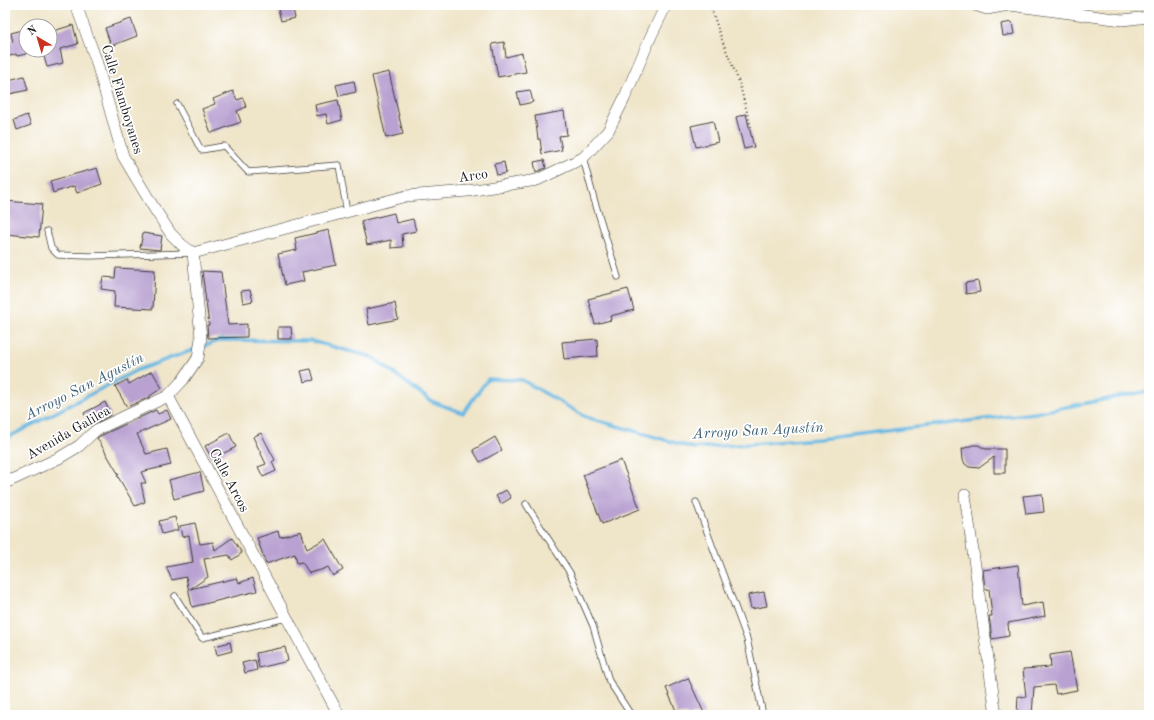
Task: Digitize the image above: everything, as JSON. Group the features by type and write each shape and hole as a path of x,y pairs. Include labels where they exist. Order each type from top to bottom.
{"street":[{"name":"Calle Flamboyanes","path":"76,5 96,60 123,156 171,234 182,245 193,252"},
{"name":"Arco","path":"193,252 406,196 468,191 537,180 583,158 608,131 666,5"},
{"path":"976,5 987,9 1009,5 1122,20 1149,17"},
{"path":"168,396 183,380 198,358 201,338 193,252"},
{"name":"Avenida Galilea","path":"5,483 59,458 79,446 96,430 168,396"},
{"name":"Calle Arcos","path":"168,396 339,715"},
{"path":"965,495 996,715"}],"lane":[{"path":"177,104 201,150 224,146 248,172 339,165 347,212"},
{"path":"583,158 618,277"},
{"path":"47,230 51,248 58,255 90,256 193,252"},
{"path":"696,502 747,639 764,715"},
{"path":"526,504 570,573 593,626 609,681 631,715"},
{"path":"175,596 202,638 286,618"}],"path":[{"path":"710,5 739,82 751,126"}],"building":[{"path":"277,5 292,5 295,18 281,21"},
{"path":"131,19 137,36 111,46 105,28"},
{"path":"1012,22 1014,34 1003,36 1001,24"},
{"path":"73,25 78,44 60,49 63,63 47,67 44,58 58,58 58,30"},
{"path":"18,31 18,56 16,54 7,57 5,44 13,42 11,33"},
{"path":"504,42 506,57 522,53 526,72 498,77 492,44"},
{"path":"389,72 403,134 386,138 372,76"},
{"path":"24,76 28,90 5,95 5,81"},
{"path":"354,81 356,92 339,96 336,85"},
{"path":"530,90 533,102 520,105 517,92"},
{"path":"233,91 237,100 243,98 246,107 237,111 241,122 211,133 202,109 215,104 213,99"},
{"path":"338,100 342,120 328,124 326,114 317,116 315,105"},
{"path":"564,111 567,135 559,136 562,150 542,154 540,139 538,139 535,116"},
{"path":"746,114 754,147 744,149 736,117"},
{"path":"27,115 31,125 17,130 14,120"},
{"path":"713,121 718,142 696,147 691,126"},
{"path":"544,160 546,168 536,172 534,162"},
{"path":"504,162 506,173 497,175 494,164"},
{"path":"97,168 102,184 77,193 74,186 53,193 50,181"},
{"path":"5,201 42,204 39,237 5,234"},
{"path":"394,213 396,223 413,219 416,231 402,234 403,247 391,248 391,240 367,245 361,221"},
{"path":"329,230 336,265 302,272 304,281 285,285 278,254 297,250 295,238"},
{"path":"143,233 162,236 160,250 140,248"},
{"path":"116,268 155,270 153,309 114,307 115,291 101,289 103,277 115,278"},
{"path":"202,271 221,272 228,325 247,324 247,337 208,338 207,325 209,325"},
{"path":"978,281 980,292 966,294 965,283"},
{"path":"628,289 634,310 610,316 611,320 595,324 588,299"},
{"path":"250,290 253,301 243,303 241,291"},
{"path":"395,303 398,319 369,325 366,309"},
{"path":"278,327 291,327 292,339 278,339"},
{"path":"597,339 598,356 564,359 562,342"},
{"path":"311,369 314,380 304,382 301,371"},
{"path":"152,371 162,388 150,397 127,407 115,386 127,380 129,384"},
{"path":"105,402 111,415 90,426 84,413"},
{"path":"156,410 158,414 167,410 171,419 137,434 146,454 167,449 171,465 141,472 146,483 141,483 145,502 135,506 97,438"},
{"path":"229,433 236,447 212,459 205,446"},
{"path":"261,433 275,460 272,462 276,471 263,477 258,467 266,464 253,437"},
{"path":"495,437 502,450 480,462 473,450"},
{"path":"973,445 978,445 986,449 1005,449 1005,473 994,473 994,457 979,468 969,467 965,464 962,449"},
{"path":"621,460 640,509 602,524 583,475"},
{"path":"200,472 204,491 174,499 169,480"},
{"path":"506,490 511,498 501,504 496,496"},
{"path":"1042,494 1044,512 1026,514 1023,496"},
{"path":"175,517 178,530 162,534 159,521"},
{"path":"195,523 200,544 213,542 215,550 232,538 242,553 232,560 229,555 204,559 208,577 190,589 237,578 239,583 253,578 257,591 192,607 186,577 172,580 166,567 193,562 189,535 182,537 180,526"},
{"path":"278,531 280,537 301,531 307,549 325,539 343,570 333,576 328,567 309,573 302,562 297,563 295,554 266,564 257,538"},
{"path":"1018,565 1022,606 1043,602 1045,616 1008,623 1009,636 992,639 989,616 992,616 989,589 985,589 983,570"},
{"path":"764,592 767,606 751,609 748,595"},
{"path":"230,642 232,651 217,655 215,646"},
{"path":"285,647 288,661 259,668 256,653"},
{"path":"1070,652 1077,690 1056,694 1054,685 1034,687 1032,715 1017,715 1018,696 1026,697 1023,669 1051,667 1050,655"},
{"path":"255,660 257,670 245,673 242,663"},
{"path":"688,678 705,715 678,715 666,688"}],"waterway":[{"name":"Arroyo San Agustín","path":"5,439 137,370 221,340 311,341 372,357 431,401 463,413 488,379 522,380 586,417 693,448 819,439 1035,413 1149,391"}]}
